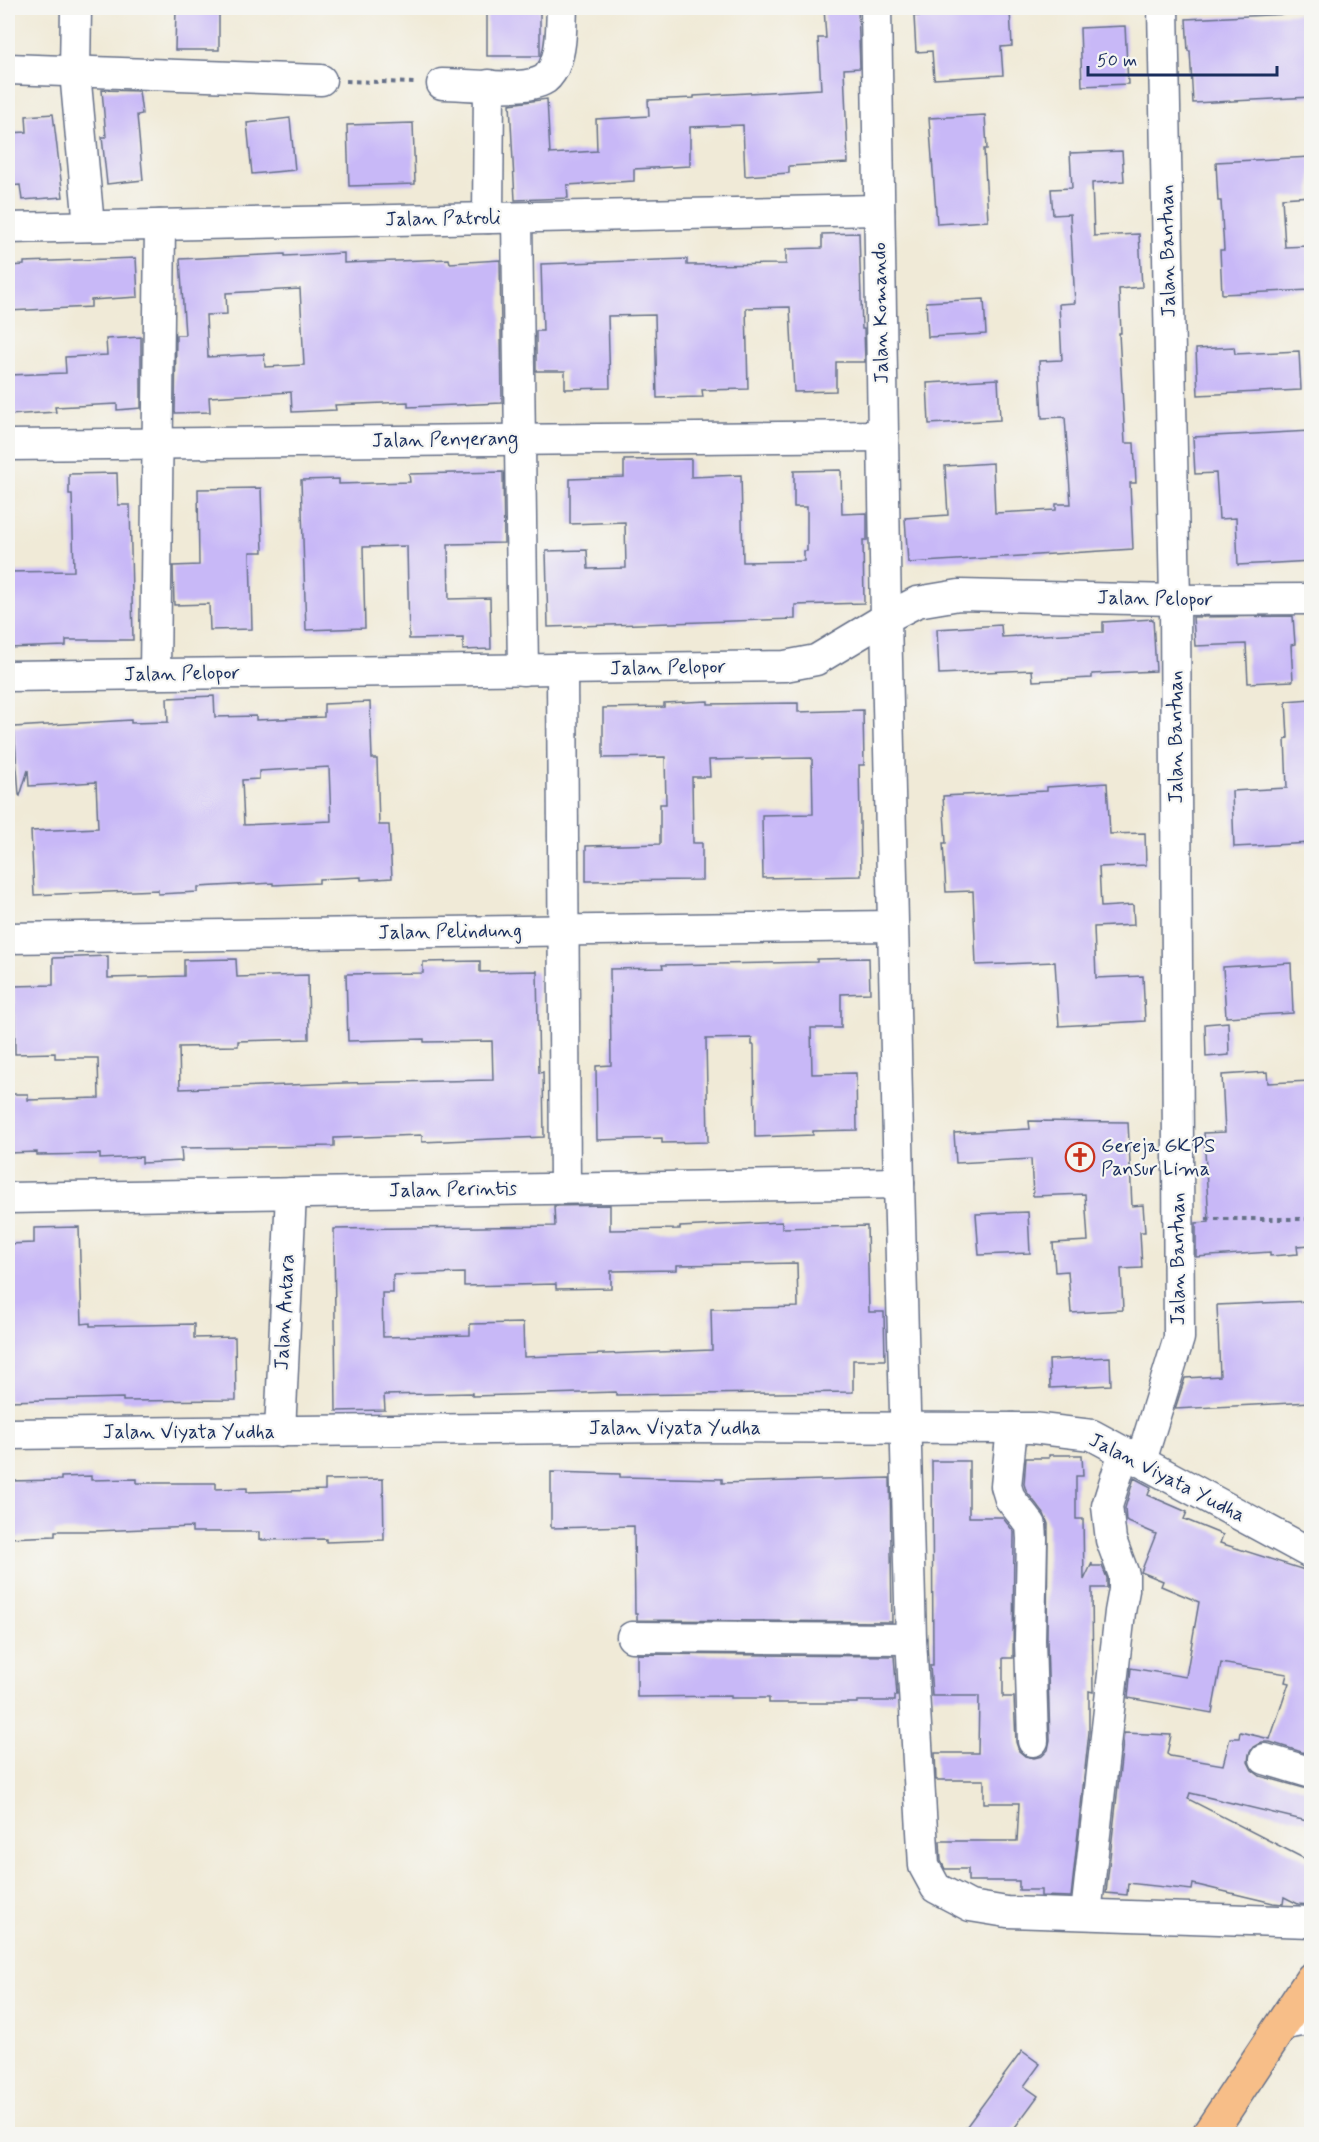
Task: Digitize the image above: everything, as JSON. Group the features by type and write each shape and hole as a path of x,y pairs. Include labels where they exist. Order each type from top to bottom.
{"highway":[{"path":"1209,2134 1296,2022 1311,1979"}],"street":[{"path":"76,8 75,72 89,226"},
{"path":"442,84 518,86 533,84 547,78 555,64 559,48 562,8"},
{"name":"Jalan Komando","path":"876,8 886,618"},
{"name":"Jalan Bantuan","path":"1086,1914 1124,1590 1124,1575 1112,1540 1107,1506 1132,1457 1179,1338 1175,600 1162,8"},
{"path":"8,69 321,80"},
{"path":"488,218 489,85"},
{"name":"Jalan Patroli","path":"8,228 879,210"},
{"path":"517,218 523,670"},
{"path":"155,674 160,225"},
{"name":"Jalan Penyerang","path":"8,445 883,436"},
{"name":"Jalan Pelopor","path":"8,676 785,666 816,660 916,602 959,595 1175,600 1311,599"},
{"path":"886,618 898,1183 911,1639 924,1866 936,1888 970,1906 1007,1912 1311,1922"},
{"path":"562,669 565,1188"},
{"name":"Jalan Pelindung","path":"8,938 892,926"},
{"name":"Jalan Perintis","path":"8,1198 898,1183"},
{"name":"Jalan Antara","path":"280,1432 291,1193"},
{"name":"Jalan Viyata Yudha","path":"8,1434 671,1427 1032,1428 1092,1435 1311,1554"},
{"path":"1012,1428 1006,1486 1010,1499 1031,1525 1032,1539 1030,1640 1033,1741"},
{"path":"632,1637 911,1639"},
{"path":"1265,1759 1311,1773"}],"path":[{"path":"321,80 442,84"},
{"path":"1178,1218 1311,1219"}],"building":[{"path":"176,8 219,8 219,50 175,50"},
{"path":"487,8 540,8 540,56 487,56"},
{"path":"824,8 858,8 860,68 844,69 848,163 789,166 789,173 745,176 743,125 690,127 690,166 634,169 634,181 567,185 568,198 515,200 510,104 547,99 550,154 597,151 596,119 649,116 648,100 821,89 818,38 826,38"},
{"path":"1010,11 1012,46 1001,47 1003,75 934,79 932,51 916,52 914,16"},
{"path":"1311,13 1311,97 1193,103 1186,19"},
{"path":"1125,26 1128,84 1082,86 1080,28"},
{"path":"102,90 139,91 142,114 137,115 143,180 107,184 102,137 106,137"},
{"path":"53,114 63,197 22,200 20,185 8,186 8,133 27,132 26,116"},
{"path":"985,115 987,149 984,149 988,221 937,224 929,118"},
{"path":"290,118 295,170 252,174 247,123"},
{"path":"413,123 415,184 349,186 347,125"},
{"path":"1122,151 1124,181 1092,183 1094,236 1139,234 1142,287 1119,289 1125,443 1134,443 1136,483 1130,483 1133,549 908,563 905,518 948,515 945,466 993,463 995,513 1056,510 1056,504 1071,504 1065,417 1042,418 1039,361 1062,360 1059,304 1075,303 1070,214 1053,215 1051,189 1072,188 1070,153"},
{"path":"1311,157 1311,196 1282,198 1285,247 1308,246 1310,290 1222,294 1220,250 1224,250 1216,162"},
{"path":"859,233 865,362 836,362 836,391 794,392 790,307 746,308 748,389 702,390 703,397 657,398 655,315 608,316 610,388 565,389 565,371 536,371 536,331 543,331 541,264 687,259 687,265 786,264 786,249 822,248 822,234"},
{"path":"344,253 344,263 449,259 450,263 500,260 502,403 408,407 408,402 335,405 336,410 292,412 291,392 209,397 210,412 175,413 176,335 185,335 180,259 285,254 285,256","holes":["300,289 304,365 265,367 264,354 208,357 206,315 227,314 226,293"]},
{"path":"136,258 138,297 91,300 91,307 8,311 8,266 24,265 24,262"},
{"path":"984,299 986,334 928,337 926,302"},
{"path":"141,337 141,408 117,410 117,404 55,407 56,412 8,415 8,375 66,373 65,357 107,355 106,339"},
{"path":"1234,347 1235,354 1299,351 1301,390 1198,395 1196,349"},
{"path":"998,379 1000,420 929,424 927,383"},
{"path":"1311,431 1311,561 1238,565 1236,518 1219,519 1216,473 1195,474 1193,437"},
{"path":"691,459 691,477 741,475 743,562 804,561 804,551 807,551 807,507 794,507 794,471 841,470 842,514 867,513 867,540 863,540 864,603 795,605 795,619 548,627 546,551 587,550 588,569 626,568 625,522 570,524 570,479 624,477 624,460"},
{"path":"503,472 504,543 448,544 449,599 490,598 491,649 463,650 463,638 409,639 407,546 363,547 365,628 306,630 301,480 339,479 339,484 410,482 409,474"},
{"path":"117,473 118,505 130,505 133,640 66,640 66,646 8,648 8,572 74,571 72,494 69,494 69,474"},
{"path":"261,488 263,552 250,552 252,629 210,630 209,604 174,605 173,566 199,565 198,489"},
{"path":"1293,616 1295,644 1291,645 1293,681 1248,683 1246,644 1195,646 1193,617"},
{"path":"1153,619 1156,671 1092,674 1092,678 1033,681 1032,670 939,674 937,629 1001,625 1002,637 1103,632 1103,622"},
{"path":"214,696 215,717 256,716 256,720 324,717 324,704 370,702 372,759 377,759 379,825 389,825 392,878 361,880 361,877 319,879 319,883 198,887 198,892 158,894 158,890 34,895 31,831 98,828 96,782 29,786 28,770 20,796 14,727 131,720 131,723 168,722 167,698","holes":["329,767 331,821 244,825 242,780 259,779 259,771"]},
{"path":"1311,699 1311,733 1308,733 1311,843 1234,847 1232,791 1287,788 1286,701"},
{"path":"708,701 708,704 798,703 798,712 863,710 864,765 859,765 861,876 763,878 762,815 813,814 812,758 709,760 710,777 692,777 693,843 702,843 702,880 586,881 586,846 660,844 660,804 666,804 665,757 603,758 603,708 664,707 664,703"},
{"path":"1107,783 1110,834 1145,833 1146,865 1099,867 1101,907 1133,905 1134,925 1094,927 1096,978 1143,976 1145,1021 1059,1026 1055,962 976,965 973,891 946,892 943,796 1047,791 1047,787"},
{"path":"108,956 108,978 184,976 184,960 236,959 237,977 308,975 309,1039 238,1041 238,1046 179,1047 180,1089 493,1080 492,1041 424,1042 424,1039 348,1041 346,974 423,973 423,962 480,961 480,972 537,971 539,1073 543,1072 544,1137 422,1142 422,1135 334,1138 334,1146 181,1148 182,1161 142,1163 142,1157 100,1159 100,1154 8,1153 8,1094 28,1094 28,1100 99,1098 98,1058 55,1058 55,1053 15,1054 14,986 53,985 53,958"},
{"path":"869,958 870,993 841,994 841,1028 811,1028 812,1074 856,1073 857,1130 813,1131 813,1135 755,1137 752,1038 706,1039 708,1142 662,1143 662,1138 597,1140 596,1066 611,1065 610,969"},
{"path":"1291,963 1293,1013 1226,1017 1223,967"},
{"path":"1228,1022 1229,1055 1206,1057 1205,1024"},
{"path":"1267,1072 1268,1083 1311,1081 1311,1245 1297,1246 1298,1254 1270,1256 1270,1252 1196,1257 1196,1223 1209,1222 1204,1133 1225,1132 1222,1075"},
{"path":"1029,1121 1128,1122 1132,1206 1143,1205 1145,1232 1140,1232 1142,1268 1121,1269 1123,1310 1071,1313 1068,1271 1055,1272 1053,1243 1088,1241 1085,1194 1033,1196 1031,1159 956,1163 954,1133 1030,1129"},
{"path":"610,1205 610,1230 680,1229 680,1227 782,1222 782,1228 867,1226 869,1312 884,1312 885,1360 853,1360 853,1392 384,1395 385,1410 336,1411 334,1229 555,1226 554,1206","holes":["797,1263 798,1307 711,1309 712,1350 524,1357 523,1323 470,1324 470,1335 383,1337 382,1293 393,1293 393,1275 464,1273 464,1286 556,1284 556,1289 611,1288 611,1271 677,1270 677,1265"]},
{"path":"1028,1212 1030,1253 979,1255 976,1214"},
{"path":"79,1227 82,1324 90,1323 90,1326 194,1324 194,1338 235,1337 236,1400 123,1401 123,1398 8,1401 8,1244 34,1243 34,1228"},
{"path":"1311,1301 1311,1343 1308,1343 1311,1402 1175,1409 1185,1378 1220,1376 1217,1305"},
{"path":"1110,1357 1111,1385 1050,1388 1049,1360"},
{"path":"1049,1455 1082,1455 1083,1476 1076,1476 1076,1519 1083,1519 1084,1580 1092,1563 1092,1566 1102,1566 1107,1578 1107,1588 1092,1588 1093,1692 1089,1691 1089,1732 1071,1897 1041,1896 1041,1890 1019,1890 1019,1881 968,1881 968,1869 945,1869 941,1861 940,1841 1017,1841 1019,1803 984,1803 984,1780 936,1780 935,1753 978,1753 979,1696 932,1696 930,1665 933,1665 932,1461 969,1461 969,1517 1002,1517 1014,1532 1013,1658 1003,1658 1003,1697 1014,1697 1016,1742 1019,1751 1025,1756 1034,1758 1042,1756 1048,1750 1050,1740 1047,1640 1048,1524 1044,1514 1026,1491 1024,1484 1026,1458 1049,1458"},
{"path":"551,1472 620,1474 620,1477 722,1479 722,1483 890,1478 892,1622 637,1620 637,1614 635,1614 634,1526 551,1528"},
{"path":"91,1476 91,1480 137,1479 137,1483 216,1483 216,1489 247,1488 247,1492 325,1490 325,1480 383,1479 384,1540 326,1542 326,1539 259,1540 259,1532 192,1532 192,1527 55,1531 55,1536 8,1538 8,1481 61,1480 61,1477"},
{"path":"1134,1478 1151,1487 1148,1495 1187,1512 1184,1519 1223,1535 1220,1543 1311,1572 1311,1755 1270,1742 1262,1742 1253,1747 1248,1762 1252,1770 1260,1776 1311,1790 1311,1822 1190,1793 1188,1799 1311,1862 1311,1905 1298,1904 1284,1897 1283,1904 1273,1903 1193,1884 1192,1890 1128,1883 1127,1895 1106,1893 1124,1733 1171,1735 1167,1754 1170,1756 1223,1765 1230,1738 1239,1738 1240,1732 1270,1739 1289,1683 1285,1682 1287,1674 1221,1663 1212,1713 1128,1698 1131,1668 1186,1677 1199,1602 1161,1586 1163,1581 1141,1572 1156,1534 1126,1521 1125,1508"},
{"path":"637,1654 894,1656 897,1696 895,1696 895,1701 857,1701 857,1703 769,1703 769,1698 731,1698 731,1696 637,1697"},
{"path":"1022,2051 1040,2064 1024,2086 1038,2096 1010,2134 961,2134"}],"place":[{"name":"Gereja GKPS Pansur Lima","path":"1080,1157"}]}
